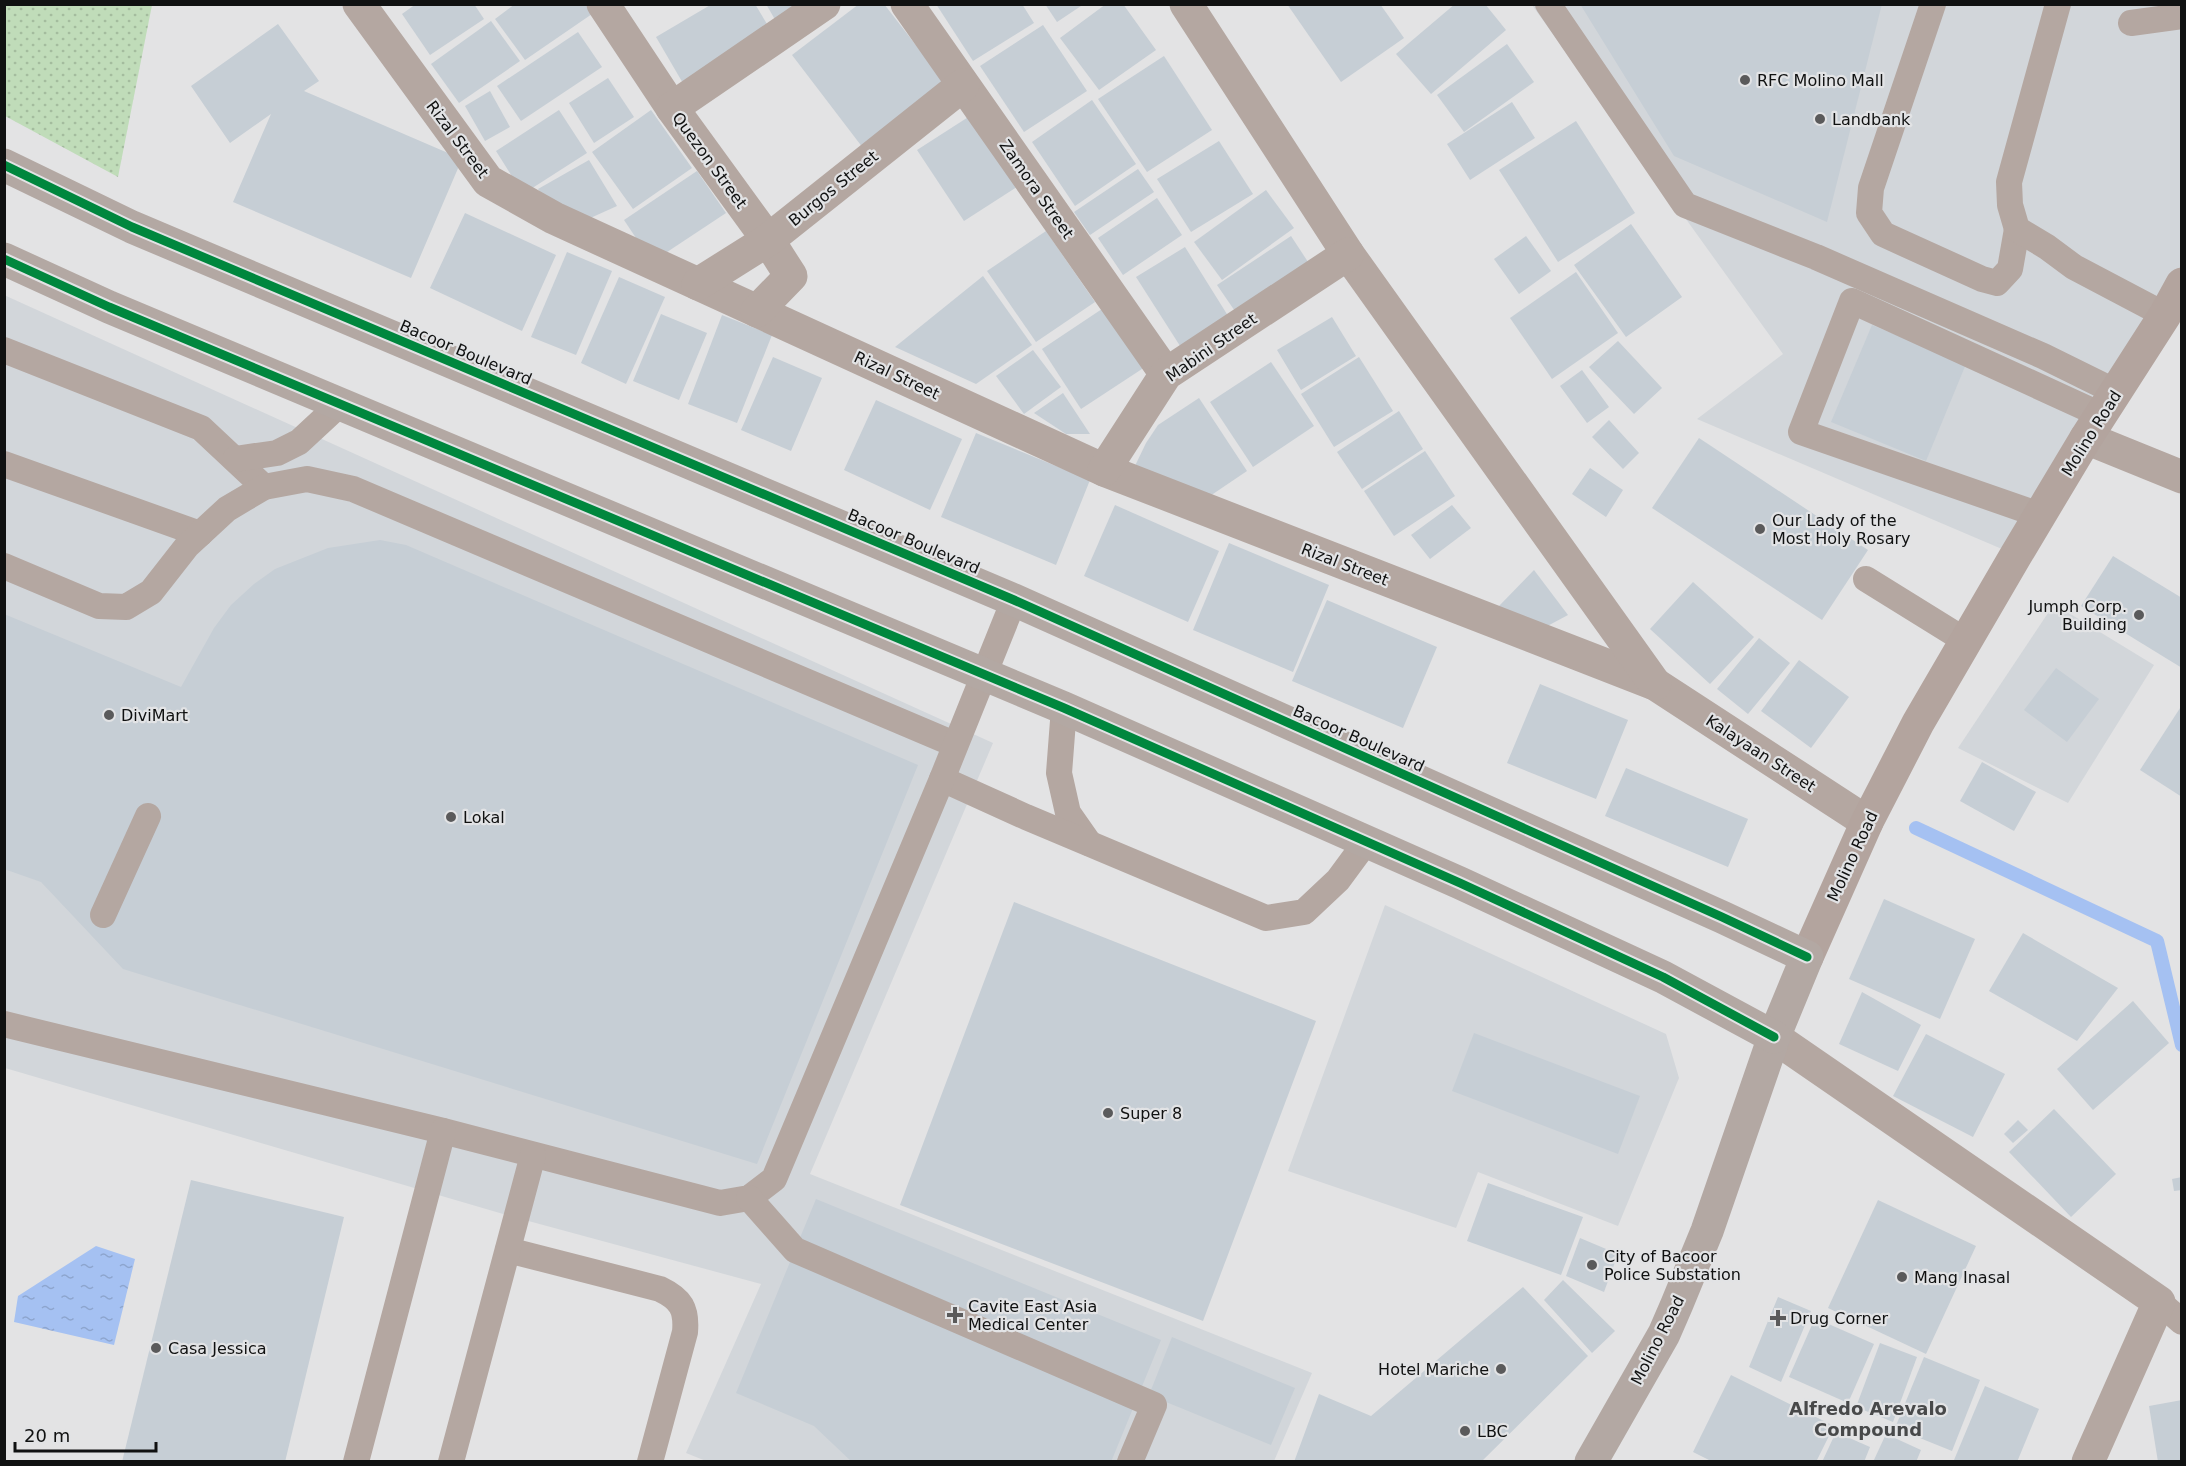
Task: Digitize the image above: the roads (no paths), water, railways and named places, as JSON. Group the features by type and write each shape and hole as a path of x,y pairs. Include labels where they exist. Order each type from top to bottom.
{"main road":[{"name":"Bacoor Boulevard","path":"4,165 132,227 1014,600 1712,912 1807,957"},
{"path":"4,259 109,307 1064,708 1663,977 1774,1037"},
{"name":"Molino Road","path":"1591,1461 1664,1334 1677,1304 1707,1231 1774,1037 1867,822 1917,723 2040,515 2165,315 2181,284"}],"street":[{"name":"Rizal Street","path":"359,4 488,181 554,218 1104,470 1655,684"},
{"name":"Quezon Street","path":"603,4 672,108 768,240 791,276 757,311"},
{"path":"672,108 824,4"},
{"name":"Zamora Street","path":"908,4 1166,374"},
{"path":"1186,4 1348,254 1655,684"},
{"name":"Burgos Street","path":"698,284 768,240 963,85"},
{"name":"Mabini Street","path":"1104,470 1166,374 1348,254"},
{"path":"2101,415 2181,477"},
{"name":"Kalayaan Street","path":"1655,684 1867,822"},
{"path":"1774,1037 2170,1312 2088,1461"}],"lane":[{"path":"1548,4 1685,205 1816,257 2043,356 2101,415"},
{"path":"1933,4 1871,188 1869,213 1883,234 1982,279 1997,283 2010,269 2018,230 2010,205 2009,182 2058,4"},
{"path":"2131,23 2181,16"},
{"path":"2018,230 2074,267 2165,315"},
{"path":"2040,515 1801,432 1852,301 2101,415"},
{"path":"4,350 201,428 264,487"},
{"path":"235,459 277,453 299,442 340,404"},
{"path":"4,464 200,534"},
{"path":"4,566 99,606 126,607 150,592 188,546 227,509 264,487 307,479 352,489 954,744"},
{"path":"1866,579 1966,641"},
{"path":"4,1024 443,1131 720,1203 748,1198 774,1179 942,779 954,744 1014,600"},
{"path":"1064,708 1059,773 1068,813 1089,843"},
{"path":"942,779 1266,918 1304,912 1338,880 1366,842"},
{"path":"103,915 147,816"},
{"path":"356,1461 443,1131"},
{"path":"451,1461 533,1155"},
{"path":"748,1198 795,1250 1154,1405 1130,1461"},
{"path":"508,1250 660,1289 672,1295 681,1305 686,1318 685,1332 650,1461"}],"water":[{"path":"96,1246 135,1259 114,1345 14,1322 18,1296"}],"waterway":[{"path":"1916,828 2157,941 2182,1045"}],"place":[{"name":"RFC Molino Mall","path":"1745,80"},
{"name":"Landbank","path":"1820,119"},
{"name":"Our Lady of the Most Holy Rosary","path":"1760,529"},
{"name":"Jumph Corp. Building","path":"2139,615"},
{"name":"DiviMart","path":"109,715"},
{"name":"Lokal","path":"451,817"},
{"name":"Super 8","path":"1108,1113"},
{"name":"City of Bacoor Police Substation","path":"1592,1265"},
{"name":"Mang Inasal","path":"1902,1277"},
{"name":"Cavite East Asia Medical Center","path":"955,1315"},
{"name":"Drug Corner","path":"1778,1318"},
{"name":"Casa Jessica","path":"156,1348"},
{"name":"Hotel Mariche","path":"1501,1369"},
{"name":"LBC","path":"1465,1431"}],"district":[{"name":"Alfredo Arevalo Compound","path":"1868,1419"}]}
